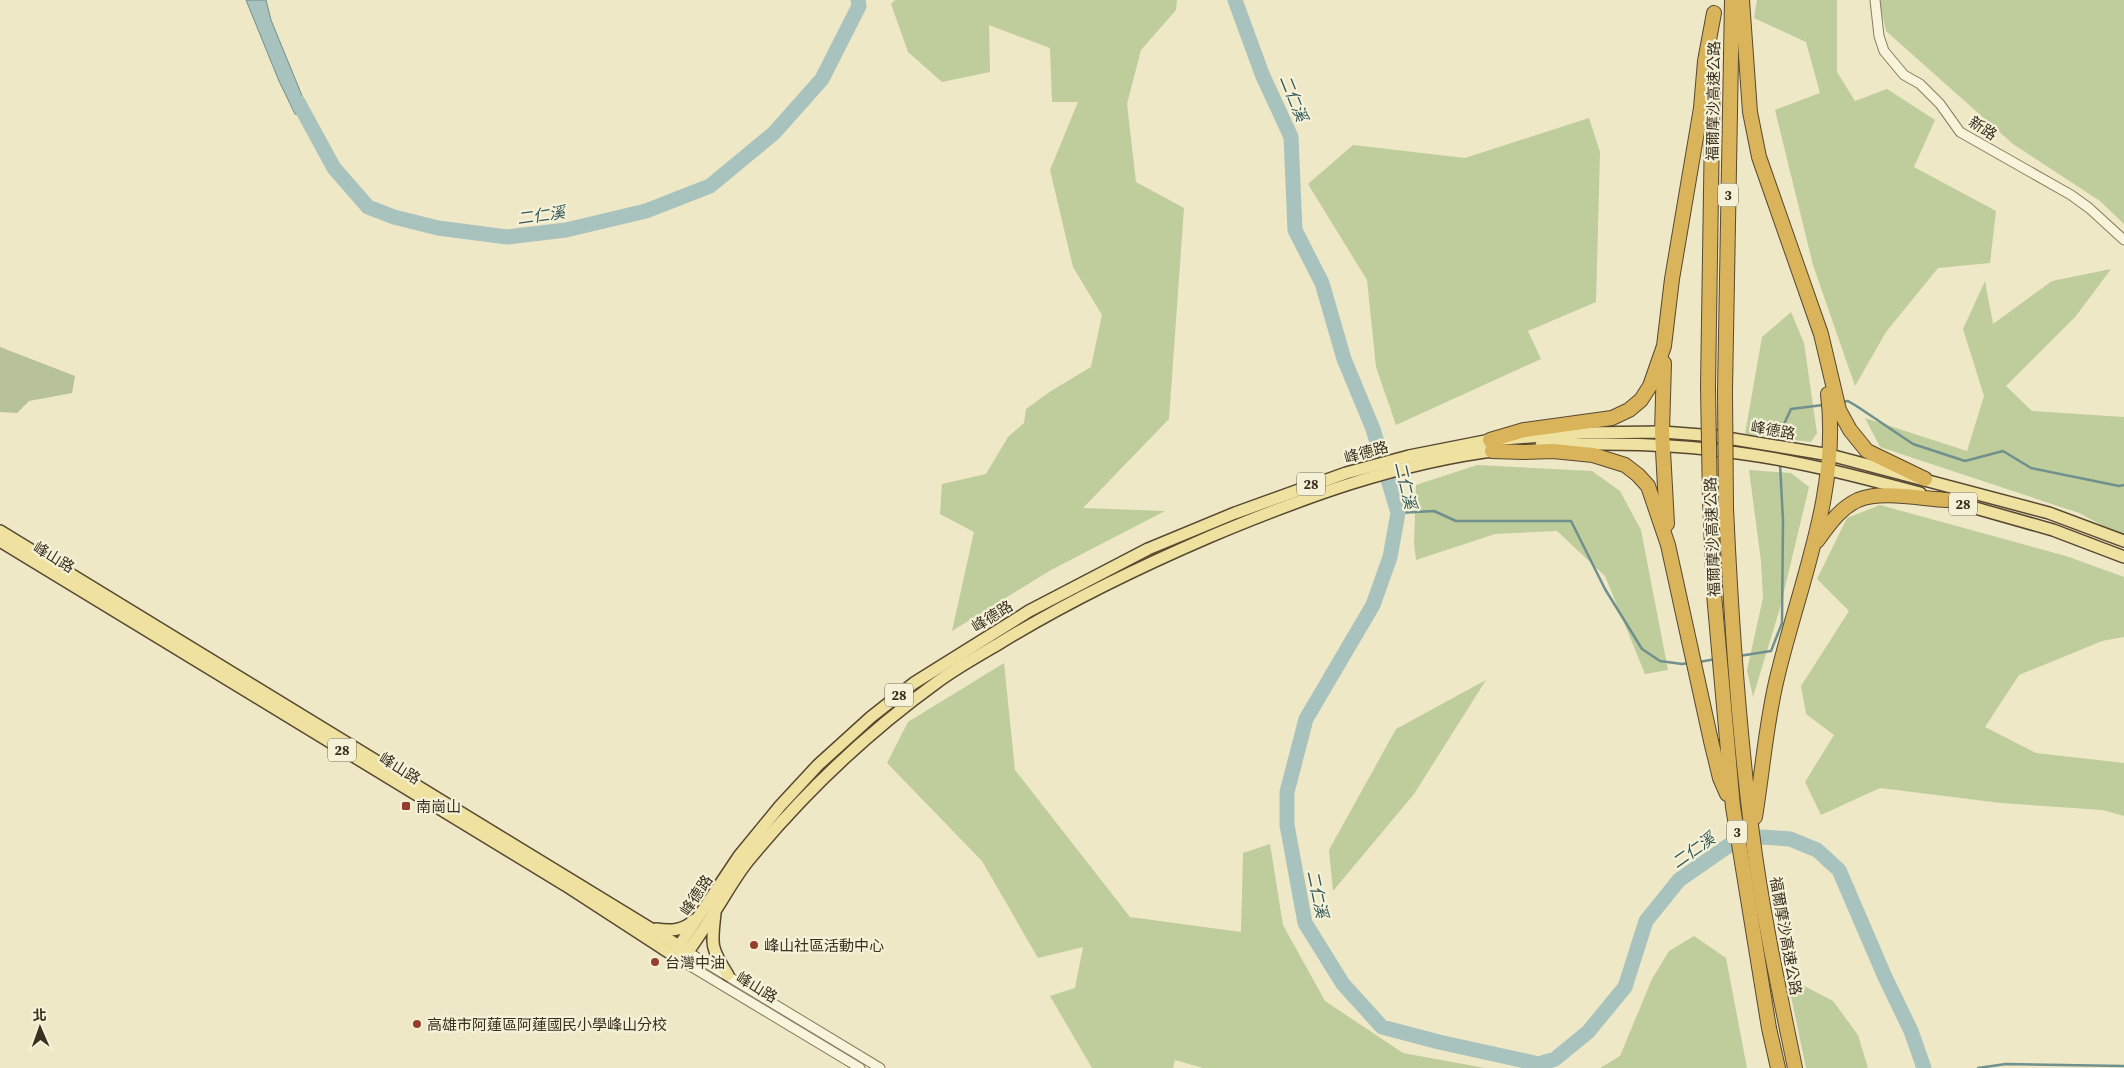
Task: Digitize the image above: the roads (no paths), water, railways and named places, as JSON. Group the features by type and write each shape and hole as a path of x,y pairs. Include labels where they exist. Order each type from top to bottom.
{"highway":[{"name":"福爾摩沙高速公路","path":"1732,0 1725,391 1726,508 1730,595 1752,835 1795,1068"},
{"path":"1742,0 1750,112 1759,157 1821,334 1839,410 1856,438 1867,451 1925,480"},
{"name":"福爾摩沙高速公路","path":"1714,7 1708,388 1714,594 1733,807 1769,1028 1778,1068"},
{"path":"1668,544 1662,439 1664,346 1672,279 1701,108 1705,61 1714,7"},
{"path":"1752,835 1762,775 1767,721 1778,673 1815,544 1830,455 1830,411 1821,334"},
{"path":"1487,446 1524,430 1595,421 1622,415 1645,395 1655,376 1664,346"},
{"path":"1487,446 1593,454 1625,465 1648,486 1668,544 1720,778 1733,807"},
{"path":"1815,544 1833,520 1857,500 1886,495 1947,500"}],"main road":[{"name":"峰德路","path":"710,910 739,856 780,806 818,765 870,717 914,682 1070,588 1148,549 1261,503 1346,472 1409,456 1581,433 1662,439 1738,439 1830,455 1925,480 2049,513 2124,541"},
{"name":"峰德路","path":"1662,439 1827,470 1947,500 2053,530 2124,556"},
{"name":"峰德路","path":"680,953 747,862 790,814 850,753 936,682 1034,622 1153,561 1240,524 1311,497 1398,470 1487,446"},
{"name":"峰山路","path":"0,531 652,928 680,953"},
{"name":"峰山路","path":"0,541 680,953"},
{"path":"652,928 671,931 682,928 691,924 710,910"},
{"path":"710,910 712,946 728,975"}],"street":[{"name":"新路","path":"1875,0 1879,36 1884,50 1904,75 1920,84 1940,104 1960,132 2071,195 2089,208 2124,240"},
{"name":"峰山路","path":"680,953 728,975 880,1068"},
{"name":"峰山路","path":"680,953 860,1068"}],"water":[{"path":"246,0 266,0 271,20 312,120 295,114 279,81"}],"waterway":[{"name":"二仁溪","path":"298,102 334,168 368,207 394,217 438,228 507,237 566,230 646,211 710,186 774,133 822,79 859,6 858,0"},
{"name":"二仁溪","path":"1235,0 1262,74 1291,137 1295,230 1322,283 1344,359 1373,429 1398,513 1390,557 1373,605 1306,719 1287,792 1287,825 1305,923 1343,984 1382,1027 1439,1042 1539,1064 1555,1059 1588,1032 1625,987 1646,921 1679,880 1728,846 1762,837 1790,839 1817,850 1839,870 1885,977 1911,1031 1924,1068"},
{"path":"1841,402 1848,401 1913,444 1965,461 2003,451 2031,468 2119,486 2124,485"},
{"path":"1779,443 1779,435 1791,409 1823,405"},
{"path":"1739,656 1771,651 1782,623 1783,520 1780,464"},
{"path":"1398,513 1434,511 1456,521 1571,521 1605,589 1642,649 1660,661 1689,663"},
{"path":"1699,662 1716,659"},
{"path":"1978,1068 2006,1064 2124,1066"}],"place":[{"name":"南崗山","path":"406,806"},
{"name":"峰山社區活動中心","path":"754,945"},
{"name":"台灣中油","path":"655,962"},
{"name":"高雄市阿蓮區阿蓮國民小學峰山分校","path":"417,1024"}]}
